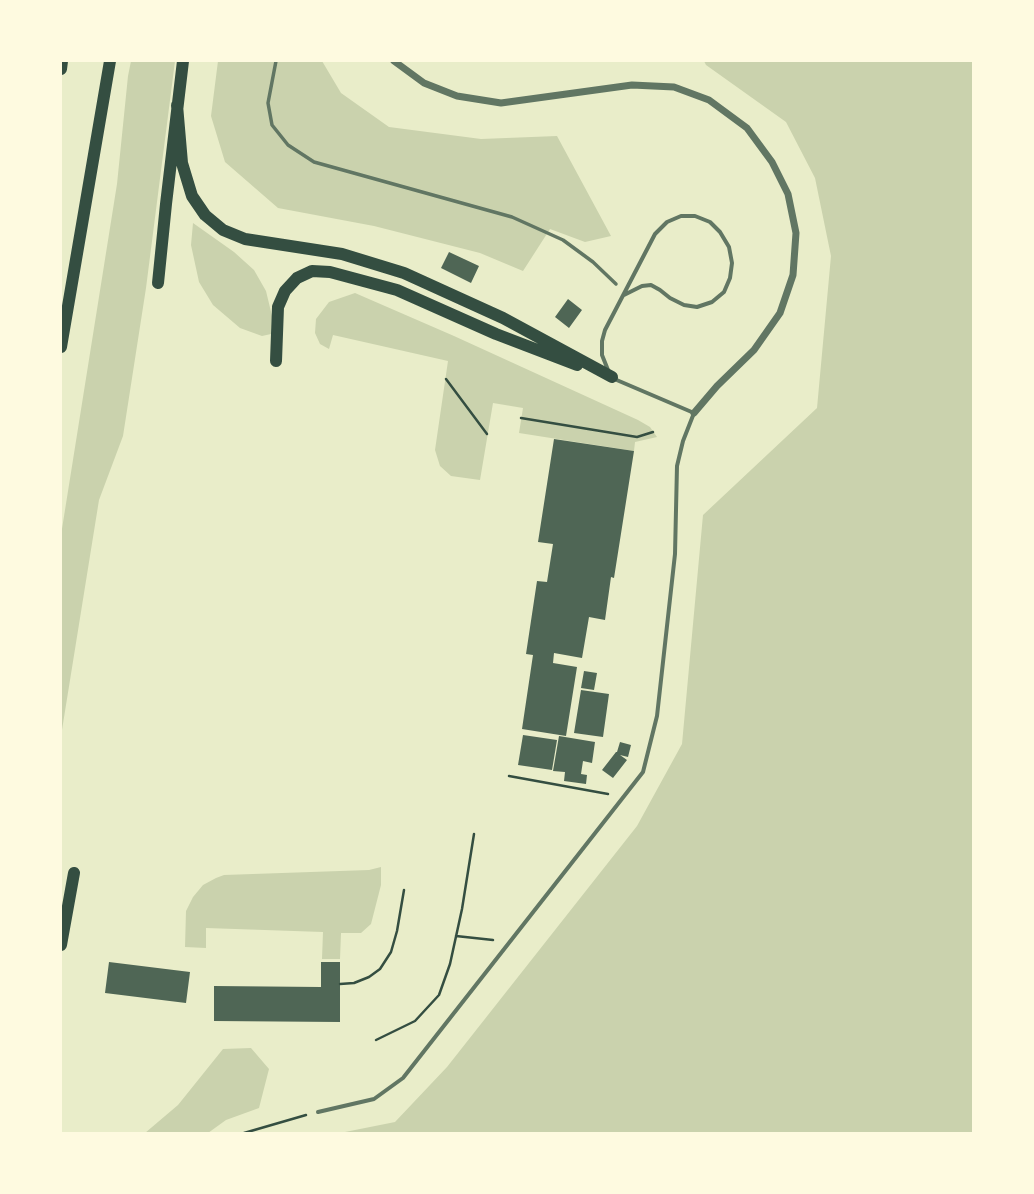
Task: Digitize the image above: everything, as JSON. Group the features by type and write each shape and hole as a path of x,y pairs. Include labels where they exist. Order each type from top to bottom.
{"highway":[{"path":"61,69 62,61"},
{"path":"61,347 110,61"},
{"path":"158,283 183,61"},
{"path":"177,105 182,163 192,196 205,214 223,230 245,239 342,254 404,273 503,318 612,378"},
{"path":"276,361 278,307 285,291 297,278 312,271 330,272 397,290 496,334 612,378"},
{"path":"61,945 74,874"}],"street":[{"path":"276,61 268,103 272,125 288,144 314,162 512,217 562,240 593,262 616,284"},
{"path":"318,1112 374,1099 403,1078 643,772 657,716 675,554 677,466 683,441 694,413 717,386 754,350 780,313 793,275 796,233 788,194 772,162 747,128 709,100 674,87 632,85 501,103 457,96 430,86 394,61"},
{"path":"624,295 642,286 651,285 670,298 684,305 697,307 712,302 724,292 730,278 732,263 729,247 720,232 710,222 695,216 681,216 667,222 655,234 605,330 602,341 602,355 612,378 694,413"}],"path":[{"path":"446,379 488,434"},
{"path":"521,418 637,437 653,432"},
{"path":"509,776 625,796"},
{"path":"376,1040 415,1021 439,995 450,964 462,909 474,834"},
{"path":"340,984 354,982 369,977 380,969 391,952 397,931 404,890"},
{"path":"456,936 495,940 508,944"},
{"path":"244,1133 318,1112"}],"green space":[{"path":"131,61 175,61 146,288 123,436 99,500 61,736 61,535 117,184 128,76"},
{"path":"218,61 322,61 341,93 389,127 481,139 557,136 611,236 585,242 550,229 523,271 480,253 374,226 278,208 225,162 211,116"},
{"path":"704,61 973,61 973,1133 340,1133 395,1122 447,1067 637,826 682,744 703,515 817,408 831,256 815,178 786,122 706,65"},
{"path":"193,223 234,252 254,270 266,291 272,316 271,334 262,336 240,328 213,305 199,282 191,245"},
{"path":"355,293 454,336 638,420 650,427 657,437 635,442 634,451 519,433 523,408 493,403 480,480 451,476 440,466 435,450 448,361 333,335 329,349 320,344 315,333 316,319 329,302"},
{"path":"381,867 381,885 371,924 361,933 341,933 340,959 322,959 323,932 206,928 206,948 185,947 186,911 193,897 203,885 216,878 224,875 369,870"},
{"path":"251,1048 269,1069 259,1108 226,1120 208,1133 145,1133 178,1105 223,1049"}],"building":[{"path":"449,252 479,266 471,283 441,268"},
{"path":"568,299 582,310 569,328 555,317"},
{"path":"554,439 634,451 614,578 611,577 605,620 589,617 582,658 554,653 553,663 577,667 566,736 522,729 533,655 526,654 537,581 547,582 553,544 538,542"},
{"path":"584,671 597,673 594,690 581,688"},
{"path":"581,690 609,694 603,737 574,733"},
{"path":"523,735 557,740 552,770 518,765"},
{"path":"559,736 595,742 592,763 583,761 581,774 587,775 586,784 564,781 565,772 553,771"},
{"path":"620,742 631,745 628,757 620,755 627,760 613,778 602,770 617,752"},
{"path":"109,962 190,972 186,1003 105,993"},
{"path":"321,962 340,962 340,1022 214,1021 214,986 321,987"}]}
